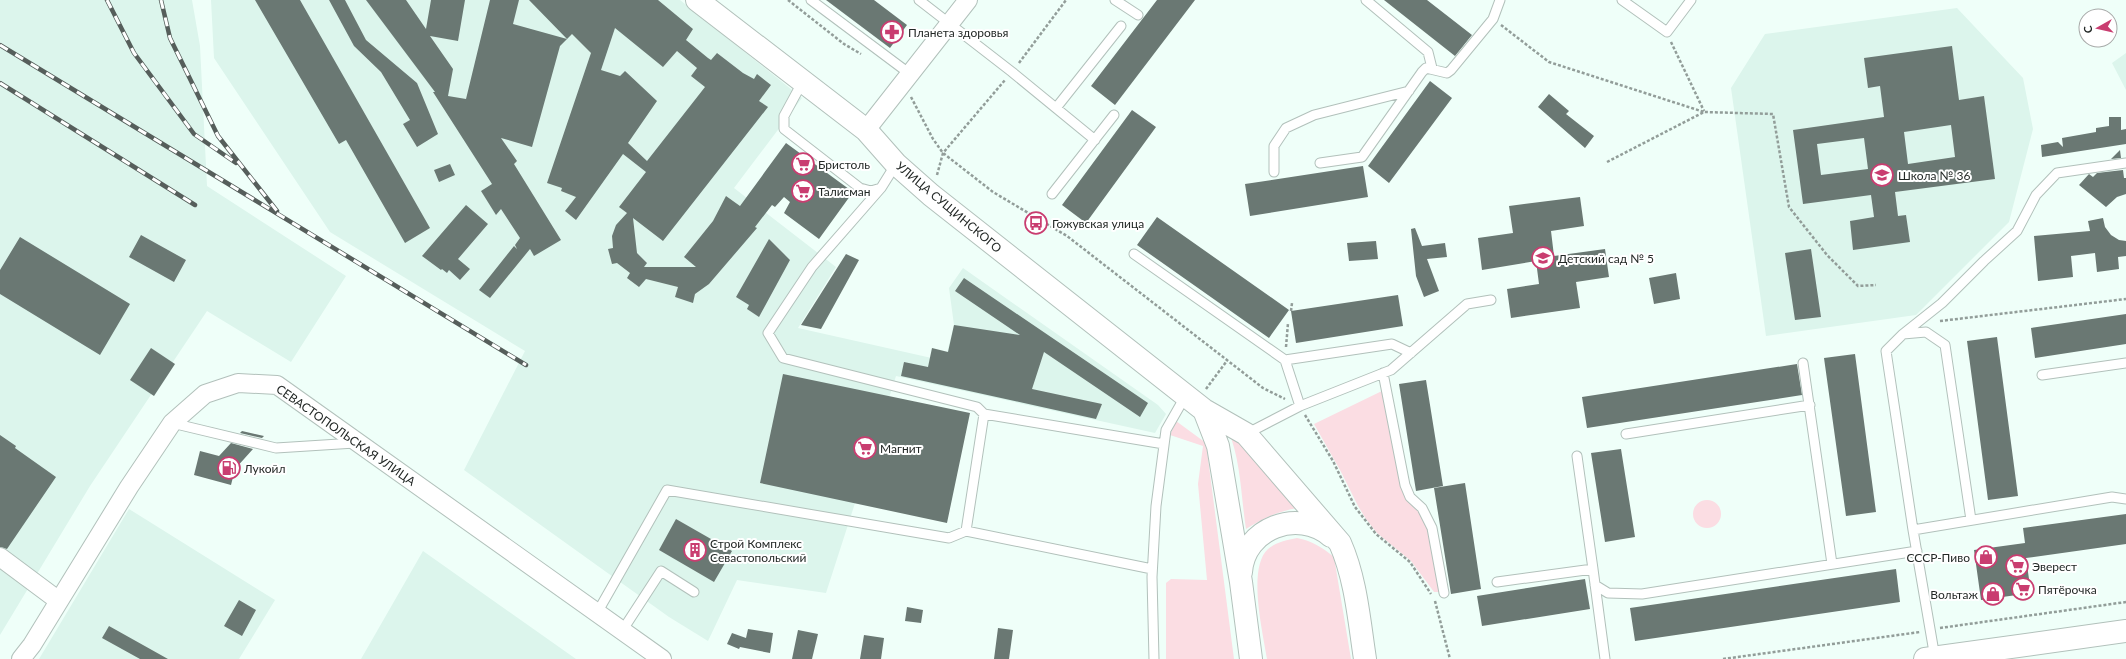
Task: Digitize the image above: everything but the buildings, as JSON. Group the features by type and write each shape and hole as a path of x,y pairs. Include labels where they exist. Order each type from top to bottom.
{"street":[{"name":"УЛИЦА СУЩИНСКОГО","path":"697,0 866,130 896,164 931,195 1204,410 1246,434 1340,543"},
{"path":"866,130 968,0"},
{"name":"СЕВАСТОПОЛЬСКАЯ УЛИЦА","path":"21,659 32,645 128,487 172,422 205,394 238,383 277,385 662,659"},
{"path":"1204,410 1218,446 1241,582 1251,659"},
{"path":"1241,582 1242,561 1248,546 1260,534 1276,526 1292,523 1309,525 1327,532 1340,543 1353,579 1365,659"},
{"path":"0,557 59,601"},
{"path":"1930,658 2126,631"}],"lane":[{"path":"811,0 907,78"},
{"path":"919,0 1012,72 1095,140"},
{"path":"1115,0 1130,8 1138,15"},
{"path":"1130,8 1135,0"},
{"path":"1366,0 1428,52 1432,68"},
{"path":"1320,163 1362,157 1426,68 1447,72 1451,70 1493,19 1500,0"},
{"path":"1622,0 1667,32 1691,0"},
{"path":"1056,108 1121,26"},
{"path":"803,81 784,116 784,129 860,188 871,191 881,188"},
{"path":"1274,172 1274,146 1286,128 1314,115 1409,91"},
{"path":"1052,194 1114,115"},
{"path":"1930,658 1917,551 1886,351 1903,334 1942,303 2017,230 2036,195 2057,173 2126,163"},
{"path":"896,164 881,188 812,267 768,333 783,358 977,407 984,414 1164,444"},
{"path":"1134,254 1285,360 1300,406"},
{"path":"1246,434 1300,406 1391,370 1467,304 1491,300"},
{"path":"1903,334 1926,332 1945,345 1971,520"},
{"path":"1285,360 1392,344 1411,352"},
{"path":"1803,363 1832,564"},
{"path":"2042,375 2126,363"},
{"path":"1383,373 1405,485 1410,497 1422,508 1432,528 1444,593"},
{"path":"1154,659 1152,569 1156,506 1166,430 1186,395"},
{"path":"1626,434 1810,406"},
{"path":"966,531 984,414"},
{"path":"172,422 276,448 358,443"},
{"path":"1577,456 1605,659"},
{"path":"597,613 667,490 949,538 966,531 1152,569"},
{"path":"1913,530 2112,497 2126,499"},
{"path":"1595,585 1608,593 1642,594 1917,551"},
{"path":"1497,582 1593,569"},
{"path":"622,631 661,571 694,592"}],"path":[{"path":"931,195 944,154 1012,72 1066,0"},
{"path":"1493,19 1550,62 1704,112 1772,114 1789,207 1827,255 1858,286 1876,284"},
{"path":"1667,32 1704,112"},
{"path":"907,78 933,139 944,154 993,192 1067,236 1263,388 1300,406 1333,461 1355,507 1376,534 1410,562 1435,598 1450,659"},
{"path":"1607,162 1704,112"},
{"path":"1926,332 1932,322 2126,299"},
{"path":"1291,311 1292,303"},
{"path":"1285,360 1288,323"}],"shaded area":[{"path":"0,0 192,0 200,46 207,186 346,276 291,362 207,311 90,486 0,635"},
{"path":"211,0 680,0 802,98 734,188 836,267 798,328 945,361 954,325 949,288 963,268 1158,405 1166,414 1155,433 896,376 826,593 737,580 708,641 669,617 464,470 525,351 330,232 214,58"},
{"name":"Школа № 36","path":"1957,8 2023,78 2033,129 2009,222 1916,315 1766,336 1731,88 1765,34"},
{"path":"2126,53 2126,90 2112,63"},
{"path":"1384,390 1402,487 1420,510 1430,531 1439,592 1434,592 1411,561 1377,533 1366,519 1314,424"},
{"path":"1176,421 1206,443 1234,659 1166,659 1166,583 1171,579 1207,580 1198,484 1203,446 1170,435"},
{"path":"1228,430 1297,508 1270,516 1246,529 1236,454"},
{"path":"1707,500 1717,504 1721,514 1717,524 1707,528 1697,524 1693,514 1697,504"},
{"path":"129,509 275,600 239,659 39,659"},
{"path":"1297,538 1317,545 1334,557 1351,659 1267,659 1258,601 1258,571 1262,558 1268,549 1278,543"},
{"path":"423,551 576,659 361,659"}],"railway":[{"path":"107,0 134,53 194,134 236,163"},
{"path":"161,0 170,38 218,136 277,211"},
{"path":"0,45 526,365"},
{"path":"0,83 195,205"}],"place":[{"name":"Планета здоровья","path":"892,32"},
{"name":"Бристоль","path":"803,164"},
{"name":"Школа № 36","path":"1882,175"},
{"name":"Талисман","path":"803,191"},
{"name":"Гожувская улица","path":"1036,223"},
{"name":"Детский сад № 5","path":"1543,258"},
{"name":"Магнит","path":"865,448"},
{"name":"Лукойл","path":"229,468"},
{"name":"Строй Комплекс Севастопольский","path":"695,550"},
{"name":"СССР-Пиво","path":"1986,557"},
{"name":"Эверест","path":"2017,566"},
{"name":"Пятёрочка","path":"2023,589"},
{"name":"Вольтаж","path":"1993,594"}]}
